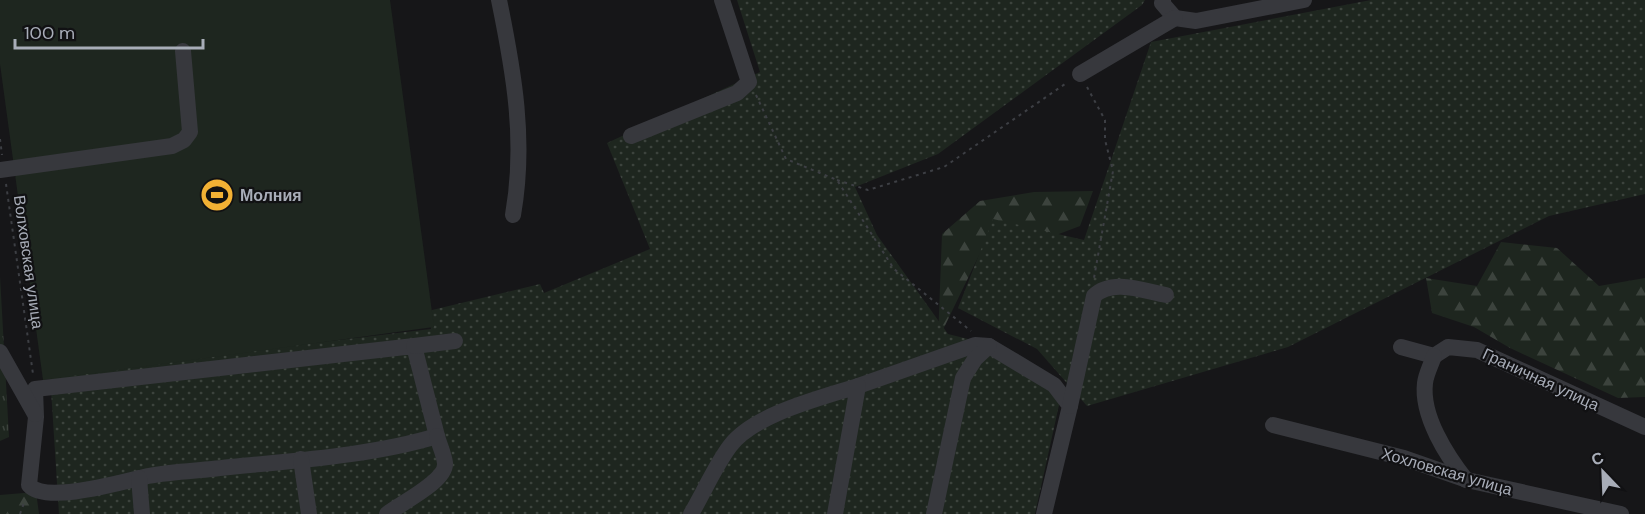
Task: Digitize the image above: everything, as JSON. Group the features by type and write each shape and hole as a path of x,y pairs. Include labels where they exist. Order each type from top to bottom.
{"street":[{"path":"499,0 517,92 520,132 519,176 513,214"},
{"path":"631,136 737,93 749,82 722,0"},
{"path":"1163,0 1162,3 1174,18"},
{"path":"1080,74 1174,18 1196,21 1304,0"},
{"path":"1,167 172,146 184,140 190,132 183,51"},
{"path":"1044,514 1092,302 1098,292 1118,286 1166,294"},
{"path":"437,436 415,442 301,459 139,478 54,494 32,489 29,481 36,417 35,389 455,341"},
{"path":"691,514 731,444 746,433 780,413 975,345 990,346 1054,385 1070,406"},
{"path":"387,514 438,481 444,472 445,464 414,346"},
{"path":"934,514 963,378 975,359 990,346"},
{"path":"1401,347 1434,356 1425,382 1425,400 1450,459 1467,480"},
{"name":"Граничная улица","path":"1434,356 1448,347 1477,350 1645,427"},
{"path":"0,352 36,417"},
{"path":"836,514 858,386"},
{"name":"Хохловская улица","path":"1273,425 1404,458 1467,480 1621,514"},
{"path":"301,459 309,514"},
{"path":"139,478 142,514"}],"path":[{"path":"749,82 786,159 868,190 944,167 1080,74 1105,120 1105,140 1113,171 1095,268 1094,278 1098,292"},
{"name":"Волховская улица","path":"0,139 1,167 35,389"},
{"path":"837,180 894,270 990,346"}],"green space":[{"name":"Молния","path":"0,0 390,0 434,327 43,380 0,64"},
{"path":"737,0 1145,0 1142,5 938,154 855,187 877,235 948,334 984,343 1061,396 1035,514 59,514 50,374 431,329 428,311 540,284 544,293 650,249 607,143 760,72"},
{"path":"1371,0 1645,0 1645,194 1549,216 1288,347 1087,406 1037,349 958,308 993,219 1084,240 1151,42"},
{"path":"1093,191 1080,226 1027,246 984,245 938,340 942,234 980,201 1034,192"},
{"path":"1501,242 1557,248 1599,286 1645,278 1645,397 1618,398 1510,348 1474,327 1432,313 1426,278 1477,286"},
{"path":"0,277 9,437 0,441"},
{"path":"36,492 39,514 0,514 0,495"}],"place":[{"name":"Молния","path":"217,195"}]}
